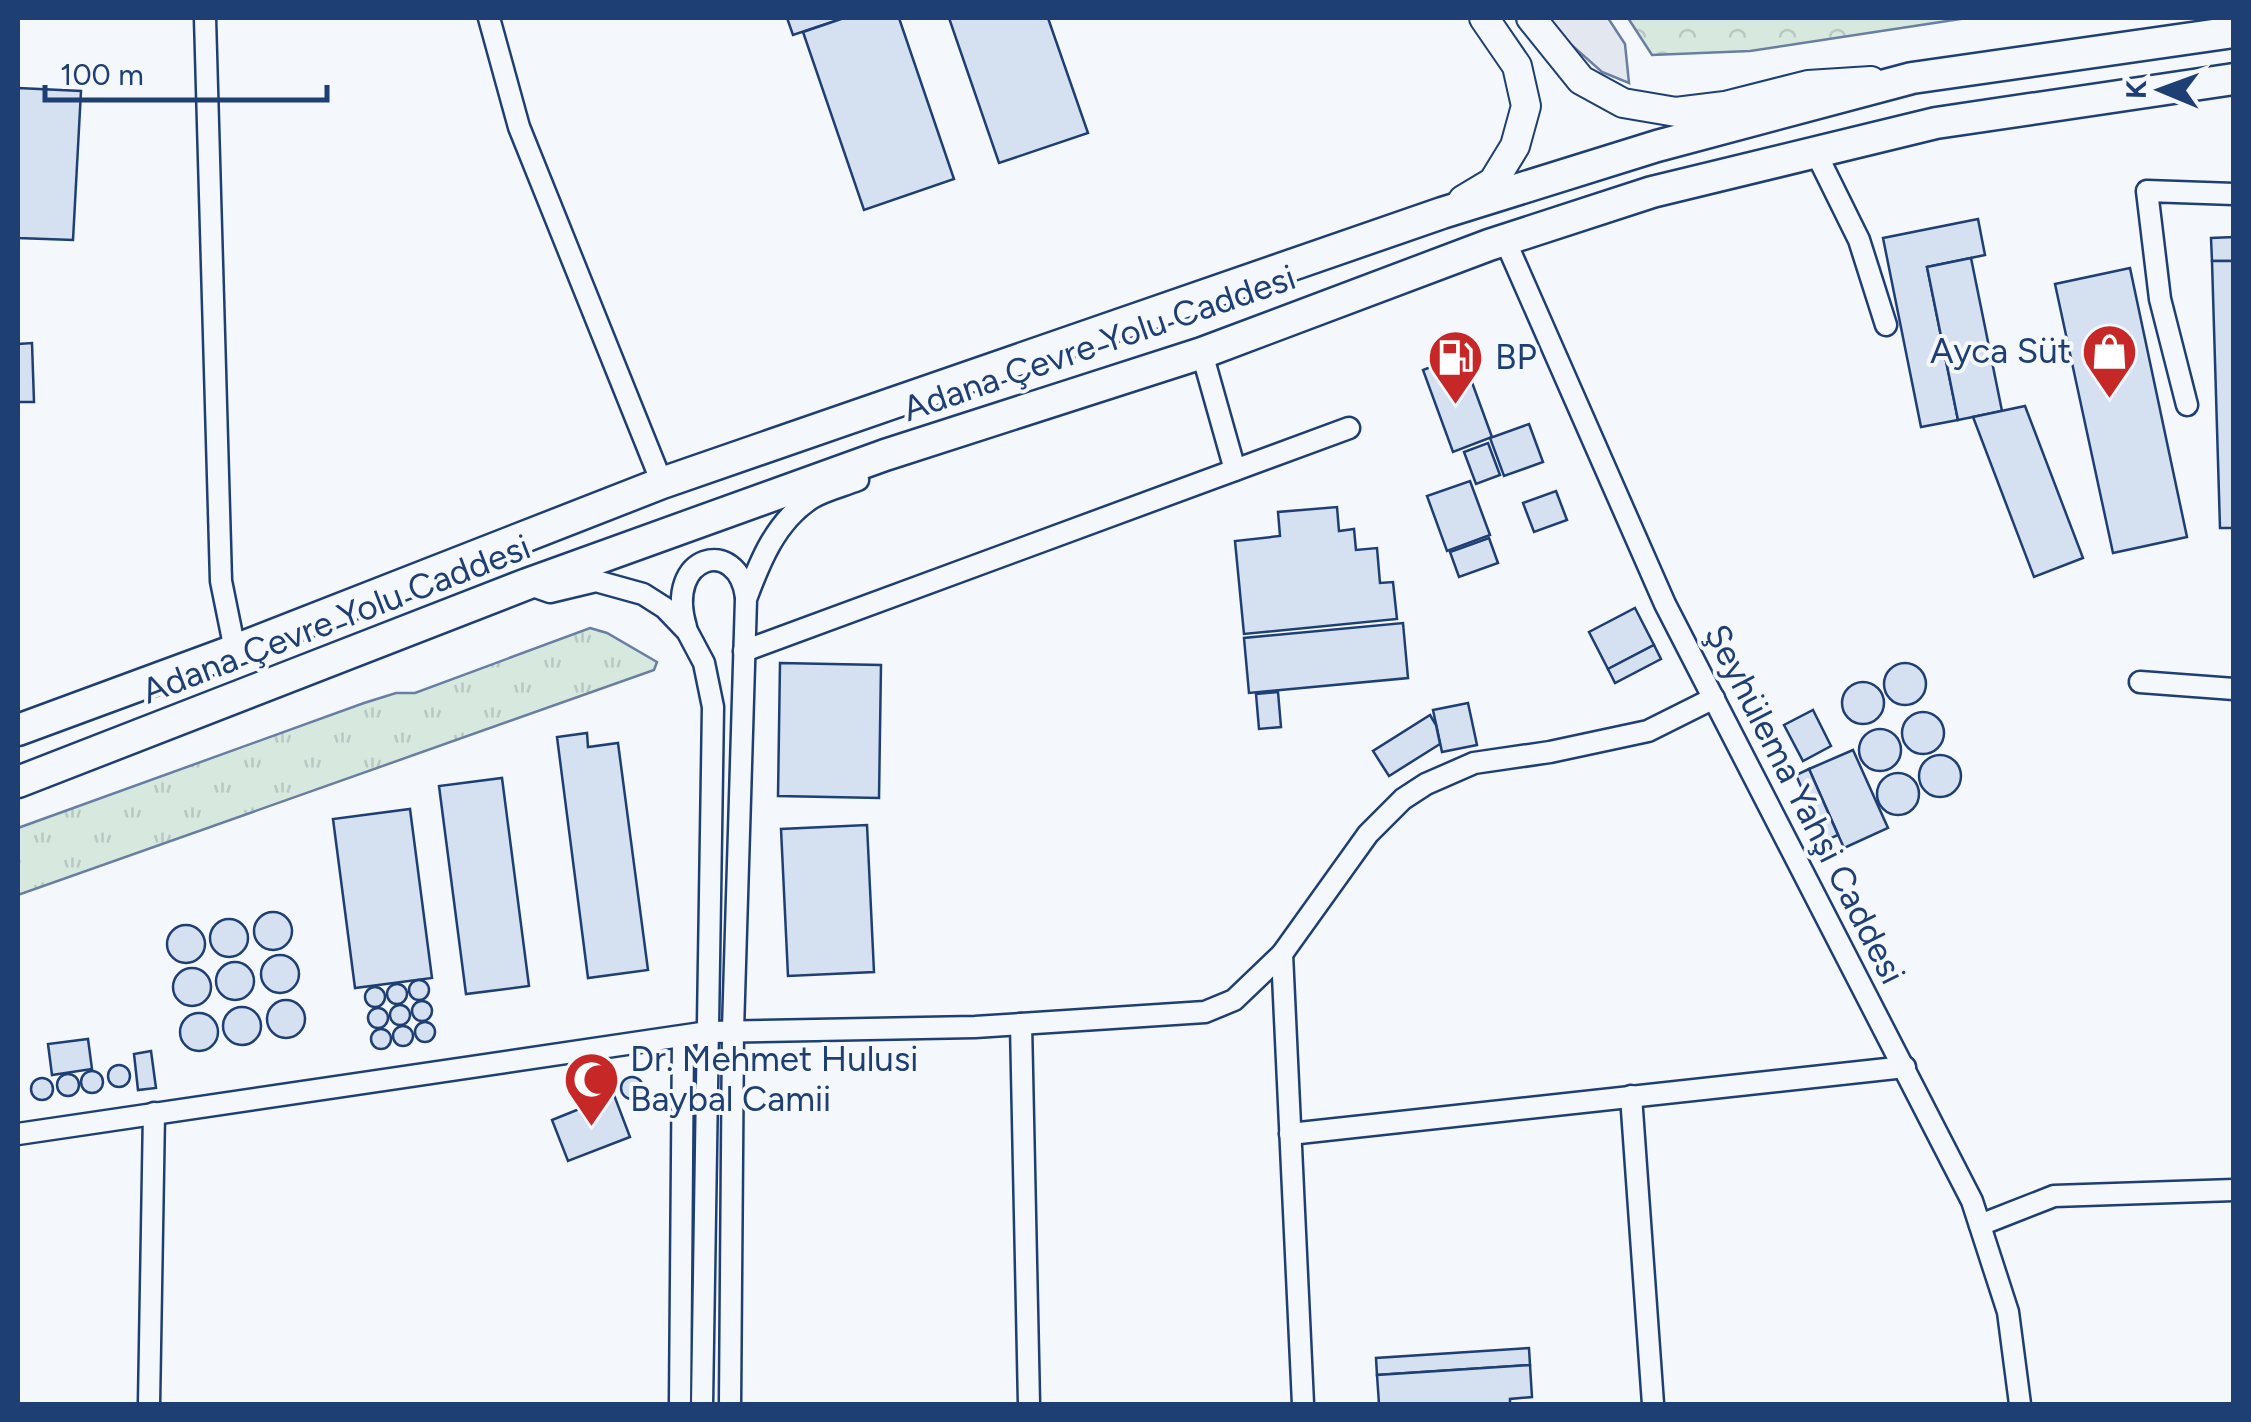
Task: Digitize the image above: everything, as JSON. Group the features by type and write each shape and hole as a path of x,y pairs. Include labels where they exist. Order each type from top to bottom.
{"highway":[{"path":"2057,55 2183,22 2221,18"},
{"name":"Adana Çevre Yolu Caddesi","path":"18,730 235,650 662,483 1442,213 1657,146 1912,78 2234,32"},
{"name":"Adana Çevre Yolu Caddesi","path":"18,782 527,584 884,455 1202,353 1505,240 1652,192 1936,123 2234,82"}],"main road":[{"path":"1442,213 1492,182 1515,146 1526,106 1516,66 1484,18"},
{"path":"1531,18 1581,80 1623,103 1676,112 1725,106 1808,85 1912,78"}],"street":[{"path":"205,18 221,581 235,650"},
{"path":"489,18 519,127 662,483"},
{"path":"1816,151 1859,240 1886,325"},
{"path":"2186,405 2160,299 2147,191 2234,194"},
{"name":"Şeyhülema Yahşi Caddesi","path":"1505,240 1658,586 1972,1201 2008,1312 2020,1404"},
{"path":"1202,353 1236,470"},
{"path":"744,651 1349,428"},
{"path":"746,599 763,553 782,527 812,498 866,477 884,455"},
{"path":"702,1404 713,708 704,664 680,606 682,582 697,565 715,560 734,566 744,578 746,599 733,1030 730,1404"},
{"path":"527,584 550,592 596,581 643,594 665,608 688,631"},
{"path":"2140,682 2234,689"},
{"path":"18,1134 708,1032 1021,1024 1205,1012 1234,1000 1282,954 1368,834 1404,799 1426,784 1474,763 1648,731 1714,698"},
{"path":"1282,954 1303,1404"},
{"path":"1021,1024 1029,1404"},
{"path":"680,1404 684,1037"},
{"path":"1290,1134 1905,1068"},
{"path":"1631,1096 1653,1404"},
{"path":"149,1404 154,1113"},
{"path":"1980,1225 2054,1196 2234,1190"}],"green space":[{"path":"1628,18 1967,18 1750,51 1652,55"},
{"path":"590,628 607,633 657,662 654,670 18,895 18,828 364,703 396,693 415,693"}],"shaded area":[{"path":"1548,18 1608,18 1625,44 1629,83 1602,72 1559,34"}],"building":[{"path":"787,18 844,18 793,35"},
{"path":"844,18 899,18 954,179 864,210 803,32"},
{"path":"949,18 1048,18 1088,133 999,163"},
{"path":"18,88 81,91 73,240 18,238"},
{"path":"1978,219 1985,255 1927,267 1958,420 1921,427 1883,238"},
{"path":"2234,237 2234,261 2212,261 2211,238"},
{"path":"1971,258 2002,411 1958,420 1927,267"},
{"path":"2212,261 2234,261 2234,528 2220,528"},
{"path":"2130,268 2187,537 2113,553 2055,284"},
{"path":"32,343 34,402 18,402 18,344"},
{"path":"1462,355 1492,437 1453,452 1423,370"},
{"path":"2025,406 2083,558 2034,577 1973,417"},
{"path":"1529,424 1543,462 1504,476 1490,438"},
{"path":"1488,443 1500,475 1476,484 1464,452"},
{"path":"1470,481 1490,535 1447,551 1427,496"},
{"path":"1556,491 1567,520 1534,532 1523,503"},
{"path":"1337,507 1339,531 1354,529 1356,550 1377,548 1380,583 1393,582 1397,619 1244,634 1235,541 1280,536 1278,512"},
{"path":"1489,538 1498,563 1459,577 1450,552"},
{"path":"1635,608 1654,645 1608,669 1589,632"},
{"path":"1403,623 1408,678 1249,693 1244,638"},
{"path":"1654,645 1661,659 1615,683 1608,669"},
{"path":"780,663 881,665 879,798 778,796"},
{"path":"1905,663 1920,669 1926,684 1920,699 1905,705 1890,699 1884,684 1890,669"},
{"path":"1863,682 1878,688 1884,703 1878,718 1863,724 1848,718 1842,703 1848,688"},
{"path":"1278,692 1281,727 1259,729 1256,694"},
{"path":"1468,703 1477,745 1442,752 1433,710"},
{"path":"1813,710 1831,746 1803,761 1784,725"},
{"path":"1923,712 1938,718 1944,733 1938,748 1923,754 1908,748 1902,733 1908,718"},
{"path":"1430,715 1440,744 1389,776 1373,751"},
{"path":"1880,729 1895,735 1901,750 1895,765 1880,771 1865,765 1859,750 1865,735"},
{"path":"587,733 588,747 618,743 648,970 588,978 557,737"},
{"path":"1853,750 1888,828 1844,848 1809,769"},
{"path":"1940,755 1955,761 1961,776 1955,791 1940,797 1925,791 1919,776 1925,761"},
{"path":"1809,769 1838,835 1825,841 1796,775"},
{"path":"1898,773 1913,779 1919,794 1913,809 1898,815 1883,809 1877,794 1883,779"},
{"path":"502,778 529,986 466,994 439,786"},
{"path":"410,809 432,978 355,988 333,819"},
{"path":"867,825 874,972 788,976 781,829"},
{"path":"273,912 286,918 292,931 286,944 273,950 260,944 254,931 260,918"},
{"path":"229,919 242,925 248,938 242,951 229,957 216,951 210,938 216,925"},
{"path":"186,925 199,931 205,944 199,957 186,963 173,957 167,944 173,931"},
{"path":"280,955 293,961 299,974 293,987 280,993 267,987 261,974 267,961"},
{"path":"235,962 248,968 254,981 248,994 235,1000 222,994 216,981 222,968"},
{"path":"192,968 205,974 211,987 205,1000 192,1006 179,1000 173,987 179,974"},
{"path":"419,980 429,990 419,1000 409,990"},
{"path":"397,984 407,994 397,1004 387,994"},
{"path":"375,987 385,997 375,1007 365,997"},
{"path":"286,1000 299,1006 305,1019 299,1032 286,1038 273,1032 267,1019 273,1006"},
{"path":"422,1001 432,1011 422,1021 412,1011"},
{"path":"400,1005 410,1015 400,1025 390,1015"},
{"path":"242,1007 255,1013 261,1026 255,1039 242,1045 229,1039 223,1026 229,1013"},
{"path":"378,1008 388,1018 378,1028 368,1018"},
{"path":"199,1013 212,1019 218,1032 212,1045 199,1051 186,1045 180,1032 186,1019"},
{"path":"425,1022 435,1032 425,1042 415,1032"},
{"path":"403,1026 413,1036 403,1046 393,1036"},
{"path":"381,1029 391,1039 381,1049 371,1039"},
{"path":"88,1039 92,1069 52,1075 48,1044"},
{"path":"151,1051 156,1088 138,1090 134,1054"},
{"path":"119,1065 127,1068 127,1084 119,1087 111,1084 108,1076 111,1068"},
{"path":"92,1071 100,1074 100,1090 92,1093 84,1090 81,1082 84,1074"},
{"path":"68,1074 76,1077 76,1093 68,1096 60,1093 57,1085 60,1077"},
{"path":"632,1077 640,1080 640,1096 632,1099 624,1096 621,1088 624,1080"},
{"path":"38,1078 46,1078 53,1089 46,1100 38,1100 31,1093 31,1085"},
{"name":"Dr. Mehmet Hulusi Baybal Camii","path":"614,1095 630,1137 568,1161 552,1120"},
{"path":"1529,1348 1530,1365 1377,1375 1376,1358"},
{"path":"1530,1365 1532,1397 1510,1399 1510,1404 1379,1404 1377,1375"}],"place":[{"name":"Ayca Süt","path":"2110,400"},
{"name":"BP","path":"1456,406"},
{"name":"Dr. Mehmet Hulusi Baybal Camii","path":"591,1128"}]}
